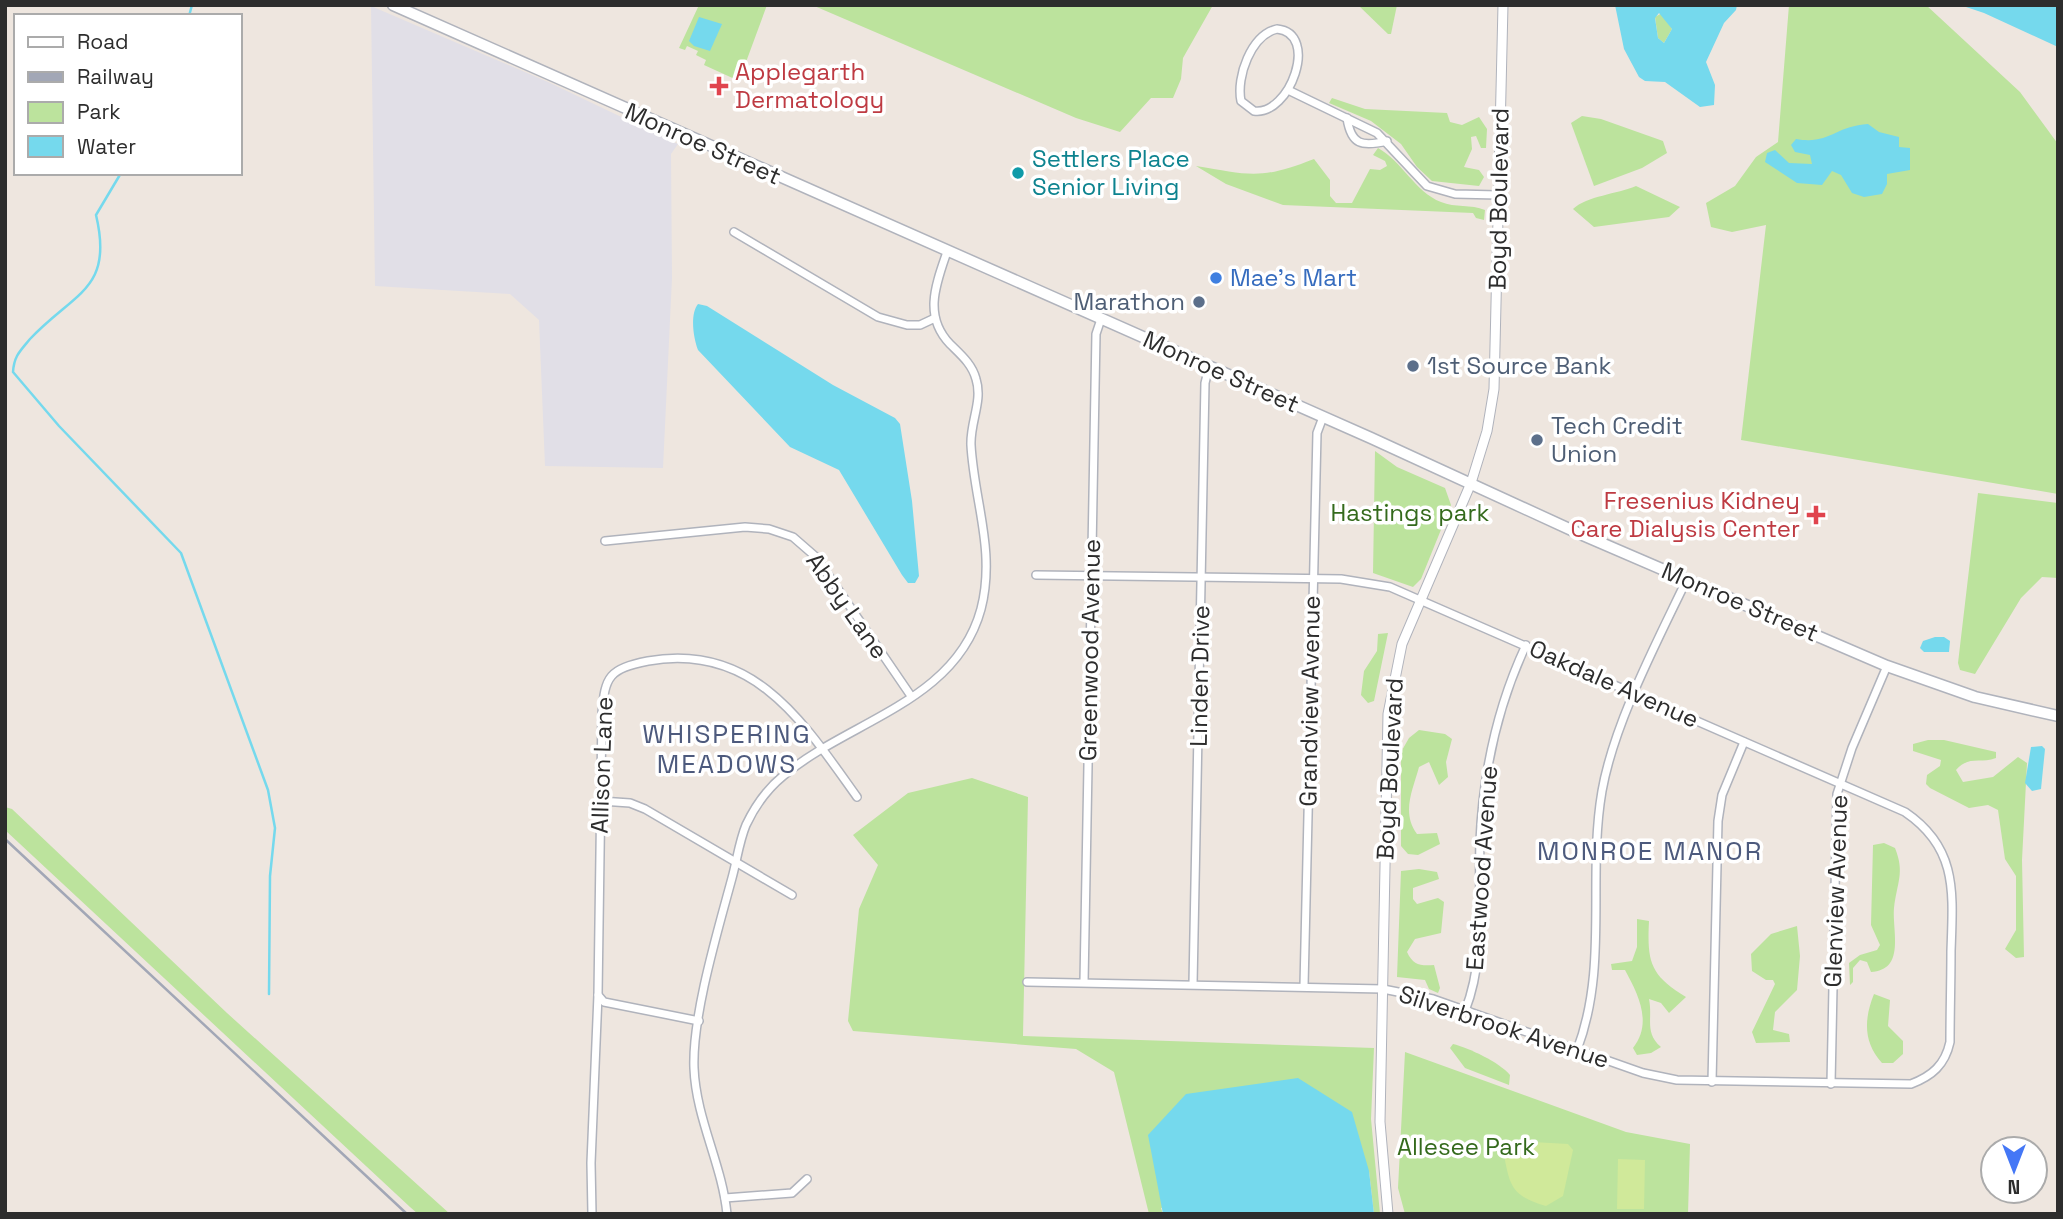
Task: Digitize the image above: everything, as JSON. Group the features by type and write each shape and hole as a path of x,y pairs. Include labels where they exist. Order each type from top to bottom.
{"main road":[{"name":"Monroe Street","path":"393,5 1887,666 1975,697 2058,716"}],"street":[{"name":"Boyd Boulevard","path":"1388,1214 1380,1122 1388,714 1402,644 1471,483 1487,431 1494,388 1503,5"},
{"path":"1287,30 1296,37 1299,47 1288,90 1278,104 1261,112 1250,109 1241,101 1239,86 1242,71 1269,32 1287,30"},
{"path":"1288,90 1347,118 1387,141 1427,186 1455,194 1498,195"},
{"path":"1347,118 1355,142 1363,145 1387,141"},
{"path":"734,232 878,317 907,325 920,325 935,318"},
{"path":"727,1214 698,1100 694,1060 699,1021 746,826 769,789 794,768 911,696 943,673 964,649 980,611 985,587 986,531 971,447 979,389 972,368 945,338 935,318 932,303 947,252"},
{"name":"Greenwood Avenue","path":"1084,982 1096,334 1101,319"},
{"name":"Linden Drive","path":"1194,984 1205,383 1209,367"},
{"name":"Grandview Avenue","path":"1304,986 1312,578 1317,433 1323,417"},
{"name":"Abby Lane","path":"605,541 745,527 769,529 793,537 816,557 911,696"},
{"name":"Oakdale Avenue","path":"1036,575 1367,581 1421,600 1527,645 1905,812 1925,826 1938,844 1948,867 1953,892 1950,1042 1947,1054 1935,1072"},
{"path":"1577,1050 1585,1028 1596,973 1602,792 1613,750 1635,693 1687,579"},
{"name":"Eastwood Avenue","path":"1465,1011 1478,969 1481,828 1488,765 1501,712 1527,645"},
{"name":"Allison Lane","path":"592,1214 591,1163 598,995 604,685 614,672 637,663 681,659 735,670 774,692 789,705 857,797"},
{"name":"Glenview Avenue","path":"1830,1084 1836,807 1840,783 1887,666"},
{"path":"1712,1082 1718,821 1722,795 1744,742"},
{"path":"601,801 629,803 645,808 792,895"},
{"name":"Silverbrook Avenue","path":"1027,982 1383,989 1433,999 1659,1077 1712,1082 1911,1084 1935,1072"},
{"path":"598,995 604,1002 699,1021"},
{"path":"725,1198 774,1197 793,1193 807,1179"}],"shaded area":[{"path":"371,6 548,82 678,144 671,154 672,278 663,468 545,466 539,320 510,294 375,286"}],"green space":[{"path":"699,5 767,5 739,81 704,65 706,60 696,55 698,51 687,46 685,50 679,48"},
{"path":"812,5 1213,5 1183,58 1181,79 1173,98 1151,98 1120,132 1076,118"},
{"path":"1358,5 1397,5 1391,34 1388,34"},
{"path":"1789,5 1926,5 2020,92 2058,144 2058,494 1741,440 1766,225 1732,232 1711,227 1706,203 1735,186 1756,157 1778,142"},
{"path":"1662,13 1672,29 1664,43 1658,38 1655,17"},
{"path":"1332,98 1365,109 1447,113 1450,122 1462,125 1479,117 1487,129 1486,148 1481,148 1476,136 1471,137 1472,149 1464,167 1479,170 1484,177 1479,186 1432,181 1417,167 1401,144 1371,121 1329,103"},
{"path":"1582,116 1601,119 1663,141 1667,153 1642,168 1594,186 1571,123"},
{"path":"1378,148 1432,197 1446,204 1485,210 1484,220 1476,218 1473,213 1283,205 1226,184 1196,166 1255,174 1281,170 1314,159 1330,180 1330,196 1336,203 1352,203 1370,169 1380,170 1387,166 1385,161 1373,155"},
{"path":"1636,186 1680,207 1669,217 1594,227 1573,209 1594,198"},
{"name":"Hastings park","path":"1375,451 1397,467 1445,488 1451,505 1421,579 1413,587 1373,573"},
{"path":"1978,493 2058,503 2058,578 2042,577 2021,598 1975,674 1960,670 1958,663"},
{"path":"1388,633 1374,701 1368,703 1361,695 1364,671 1377,651 1378,634"},
{"path":"1419,730 1445,734 1452,739 1446,762 1448,777 1439,785 1429,762 1419,767 1414,784 1409,809 1412,826 1417,834 1437,833 1440,844 1418,855 1408,854 1401,846 1401,752 1409,738"},
{"path":"1944,740 1996,752 1996,758 1970,761 1961,765 1956,770 1963,782 1993,777 2018,757 2027,763 2022,860 2024,957 2016,958 2005,949 2016,930 2016,876 2005,859 1998,810 1988,805 1969,808 1926,784 1927,775 1940,766 1941,760 1913,751 1913,744"},
{"path":"972,778 1028,797 1023,1036 1374,1048 1371,1119 1380,1214 1374,1214 1369,1171 1161,1208 1163,1214 1149,1214 1114,1072 1076,1049 853,1031 848,1021 859,909 878,865 853,835 908,793"},
{"path":"5,807 12,809 227,1013 450,1214 418,1214 410,1207 5,830"},
{"path":"1884,843 1895,848 1899,864 1894,908 1893,957 1882,970 1871,972 1867,962 1860,960 1853,968 1853,982 1850,985 1849,963 1860,955 1877,950 1880,945 1871,925 1873,845"},
{"path":"1419,869 1437,872 1439,879 1413,888 1413,899 1417,904 1438,898 1444,902 1441,933 1415,939 1407,952 1418,964 1434,965 1440,988 1438,993 1429,989 1425,980 1397,977 1401,871"},
{"path":"1637,919 1649,921 1650,957 1658,974 1686,997 1669,1013 1661,1003 1649,999 1651,1031 1661,1047 1651,1053 1637,1055 1633,1048 1639,1038 1643,1019 1639,999 1625,970 1612,970 1611,964 1632,961 1637,947"},
{"path":"1797,926 1800,956 1797,990 1775,1012 1773,1030 1789,1034 1790,1042 1756,1043 1752,1032 1775,984 1773,980 1766,980 1752,971 1751,954 1771,934"},
{"path":"1874,994 1890,1000 1888,1026 1903,1041 1903,1054 1893,1063 1882,1063 1868,1039 1868,1012"},
{"path":"1453,1044 1499,1065 1510,1075 1509,1085 1465,1068 1450,1048"},
{"name":"Allesee Park","path":"1405,1052 1626,1132 1690,1144 1688,1214 1405,1214 1398,1188"},
{"path":"1513,1141 1568,1144 1573,1150 1563,1196 1546,1206 1526,1198 1514,1189 1504,1155"},
{"path":"1618,1159 1645,1160 1644,1209 1617,1209"}],"water":[{"path":"1615,5 1737,5 1736,10 1724,23 1706,62 1715,85 1714,105 1700,107 1665,82 1645,81 1639,77 1624,49","holes":["1659,13 1672,29 1664,43 1658,38 1655,18"]},
{"path":"1960,5 2058,5 2058,47 1984,13"},
{"path":"699,17 722,24 710,51 694,46 689,41"},
{"path":"1868,124 1879,132 1899,137 1899,147 1910,148 1910,170 1887,174 1887,184 1882,194 1864,197 1852,193 1841,175 1832,171 1822,185 1797,183 1765,162 1767,153 1775,150 1789,163 1812,164 1810,155 1795,152 1791,145 1796,139 1817,139 1857,125"},
{"path":"698,304 707,306 833,385 895,418 900,424 912,501 919,576 915,583 908,583 902,575 839,470 790,447 698,350 693,326"},
{"path":"1944,637 1950,641 1949,652 1924,652 1920,648 1923,641"},
{"path":"2042,746 2045,749 2041,789 2032,791 2025,783 2031,747"},
{"path":"1298,1078 1352,1112 1369,1171 1374,1214 1163,1214 1148,1135 1186,1094"}],"waterway":[{"path":"190,14 192,5"},
{"path":"120,175 96,215 100,240 95,275 86,288 23,347 16,358 13,372 59,426 181,553 268,790 275,828 270,876 269,994"}],"railway":[{"path":"5,839 407,1214"}],"place":[{"name":"Applegarth Dermatology","path":"719,86"},
{"name":"Settlers Place Senior Living","path":"1018,173"},
{"name":"Mae's Mart","path":"1216,278"},
{"name":"Marathon","path":"1199,302"},
{"name":"1st Source Bank","path":"1413,366"},
{"name":"Tech Credit Union","path":"1537,440"},
{"name":"Fresenius Kidney Care Dialysis Center","path":"1816,515"}],"district":[{"name":"WHISPERING MEADOWS","path":"727,749"},
{"name":"MONROE MANOR","path":"1650,851"}]}
